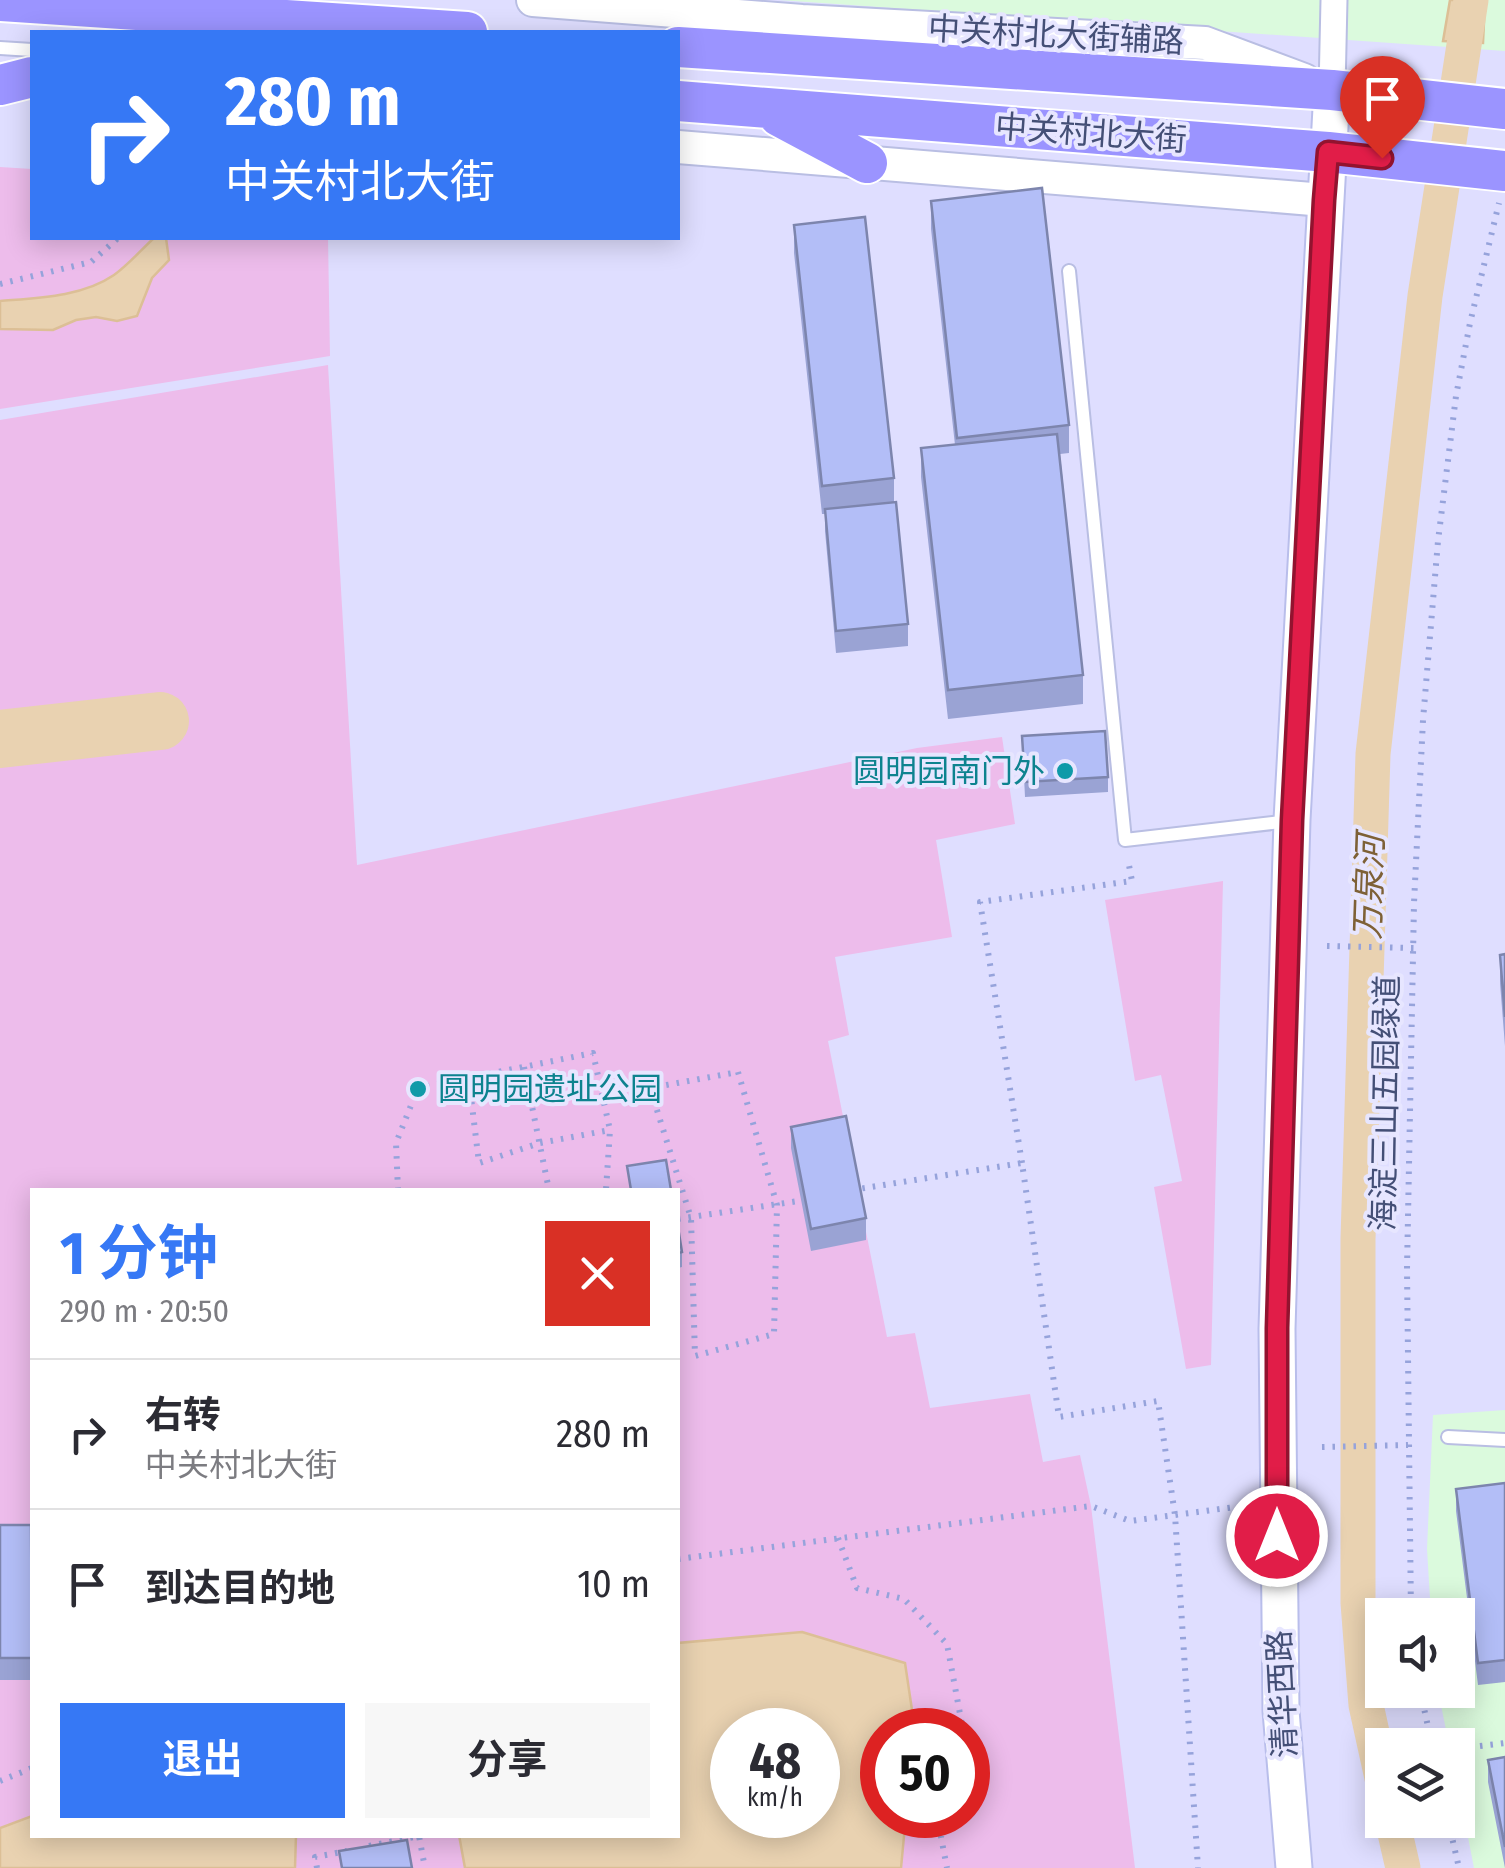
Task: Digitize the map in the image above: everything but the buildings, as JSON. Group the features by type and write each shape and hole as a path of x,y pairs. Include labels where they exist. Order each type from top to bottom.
{"main road":[{"path":"0,1 437,30"},
{"name":"中关村北大街","path":"680,46 1332,90 1505,109"},
{"path":"0,89 30,78"},
{"name":"清华西路","path":"1294,1868 1280,1711 1277,1328 1292,820 1332,90"},
{"name":"中关村北大街","path":"680,101 1328,152 1409,161 1503,184"},
{"path":"762,108 867,162"}],"street":[{"name":"中关村北大街辅路","path":"533,0 1205,43 1332,90"},
{"path":"1332,90 1334,0"},
{"path":"0,89 30,94"},
{"path":"680,147 1324,200"}],"lane":[{"path":"0,48 30,50"},
{"path":"1068,270 1125,840 1292,820"},
{"path":"1448,1438 1505,1440"}],"path":[{"name":"海淀三山五园绿道","path":"1410,1598 1407,1269 1423,720 1438,541 1463,360 1503,184"},
{"path":"0,284 91,262 116,240"},
{"path":"1125,840 1132,881 980,902 1059,1417 1158,1401 1176,1515 1198,1868"},
{"path":"1327,946 1414,948"},
{"path":"398,1188 396,1142 418,1088 593,1053 610,1130 606,1188"},
{"path":"524,1067 549,1188"},
{"path":"738,1072 776,1205 774,1334 694,1356 691,1218 650,1088 738,1072"},
{"path":"469,1080 479,1162 540,1142 610,1130"},
{"path":"840,1193 1022,1163"},
{"path":"680,1219 808,1199"},
{"path":"1322,1447 1408,1446"},
{"path":"680,1559 1090,1506 1130,1521 1276,1502"},
{"path":"838,1538 856,1588 904,1599 948,1644 959,1708"},
{"path":"1480,1746 1505,1744"},
{"path":"0,1781 30,1769"},
{"path":"370,1838 371,1846"},
{"path":"318,1868 315,1857 409,1838"},
{"path":"418,1838 425,1868"},
{"path":"941,1838 947,1868"},
{"path":"1452,1838 1459,1868"}],"shaded area":[{"path":"779,0 1505,0 1505,51"},
{"path":"1450,0 1485,0 1483,43 1443,41"},
{"path":"0,167 30,169 30,240 328,240 330,356 0,409"},
{"path":"152,240 166,240 169,260 152,278 137,316 117,321 96,317 76,320 53,330 0,329 0,301 88,288 129,262"},
{"name":"圆明园遗址公园","path":"328,365 357,865 917,748 1002,737 1015,824 936,840 952,937 835,957 849,1035 828,1041 887,1337 915,1333 930,1408 1030,1394 1043,1462 1080,1455 1091,1506 1135,1868 0,1868 0,420"},
{"path":"1223,881 1211,1365 1186,1369 1154,1187 1182,1181 1161,1075 1135,1081 1105,900"},
{"path":"1505,1410 1505,1868 1474,1868 1468,1838 1475,1838 1475,1728 1446,1728 1442,1708 1475,1708 1475,1598 1430,1598 1427,1549 1433,1415"},
{"path":"802,1632 905,1663 912,1708 860,1708 860,1838 904,1838 901,1868 465,1868 460,1838 680,1838 680,1643"},
{"path":"30,1817 30,1838 296,1838 295,1868 0,1868 0,1828"}],"waterway":[{"name":"万泉河","path":"1371,1728 1358,1603 1358,1239 1373,754 1425,296 1471,0"},
{"path":"0,739 160,721"},
{"name":"万泉河","path":"1396,1838 1403,1868"}],"place":[{"name":"圆明园南门外","path":"1065,771"},
{"name":"圆明园遗址公园","path":"418,1089"}],"route":[{"path":"1277,1536 1277,1328 1292,820 1324,200 1328,152 1382,158"}]}
